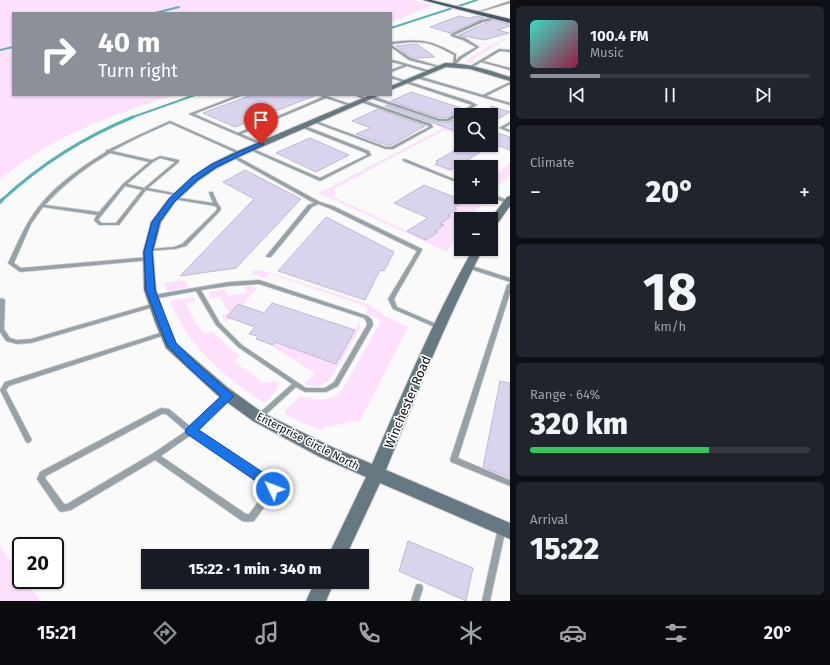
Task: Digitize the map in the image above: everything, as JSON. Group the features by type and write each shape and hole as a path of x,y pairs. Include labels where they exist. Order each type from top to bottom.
{"main road":[{"path":"425,0 478,12 510,22"},
{"path":"465,10 491,19 510,22"}],"street":[{"path":"392,87 441,67 454,64 470,67 510,79"},
{"name":"Enterprise Circle North","path":"366,97 304,127 241,153 214,166 194,179 176,196 156,222 149,255 150,290 166,334 172,345 190,363 229,396 258,417 326,452 506,529"},
{"path":"498,216 509,201"},
{"name":"Winchester Road","path":"340,549 376,474 459,284 474,256"},
{"path":"316,601 322,589"}],"lane":[{"path":"478,12 505,3 510,3"},
{"path":"454,64 460,58 478,47 464,38 452,35 482,21 491,19"},
{"path":"392,44 424,40 435,43 455,55 454,64"},
{"path":"392,45 410,59 441,67"},
{"path":"470,67 500,50 510,51"},
{"path":"393,61 430,72"},
{"path":"481,61 510,69"},
{"path":"501,66 507,64"},
{"path":"392,71 407,65"},
{"path":"366,97 439,120 448,120 475,105 392,77"},
{"path":"418,77 509,103"},
{"path":"484,96 510,83"},
{"path":"238,96 191,114 261,144"},
{"path":"323,96 350,105"},
{"path":"238,134 326,97"},
{"path":"315,122 386,148 392,148 431,127 430,125 366,97"},
{"path":"211,193 216,205 219,208 218,211 184,245 149,255 20,270 11,263 32,218 74,174 107,152 142,133 170,122 241,153 320,180 369,155 368,152 304,127"},
{"path":"510,123 500,128 510,131"},
{"path":"107,152 152,161"},
{"path":"241,153 318,203 331,207 420,250 391,299 395,308 440,327"},
{"path":"160,157 178,161 145,189 117,224 101,224 96,220 124,185 152,161 160,157"},
{"path":"404,160 454,180"},
{"path":"124,185 216,205"},
{"path":"498,197 509,201"},
{"path":"269,256 310,206 318,203"},
{"path":"42,206 100,214"},
{"path":"469,267 510,280"},
{"path":"2,300 1,329 8,340 17,342 31,341 154,301 198,290 259,282 369,320 370,325 336,384 332,388 320,392 305,390 240,346 218,324 198,290"},
{"path":"510,285 454,460 510,483"},
{"path":"28,440 3,390 7,384 166,334"},
{"path":"258,417 296,384"},
{"path":"155,456 245,518 251,518 273,489 272,484 191,431 167,411 162,410 43,474 41,479 62,508 68,507 155,456 191,431 229,396"},
{"path":"486,601 506,529"},
{"path":"415,601 419,588"}],"shaded area":[{"path":"0,0 413,0 434,5 392,22 392,12 12,12 12,96 170,96 105,119 60,139 39,151 0,180"},
{"path":"490,36 506,39 510,37 472,60 475,62 471,63 465,61 489,46 470,40 492,46 503,39"},
{"path":"445,127 454,130 454,134 444,130 332,190 337,193 332,196 407,231 437,232 435,231 443,225 440,224 450,217 448,215 457,209 454,208 459,204 482,204 475,212 454,212 454,241 447,252 319,193"},
{"path":"510,163 510,175 498,186 498,172"},
{"path":"435,164 454,170 454,173 433,165"},
{"path":"262,270 370,305 385,316 408,327 359,423 352,421 324,428 322,431 285,415 285,411 300,396 321,400 339,394 380,323 380,320 366,313 368,307 270,274 264,278 253,275 251,271"},
{"path":"186,280 189,287 167,291 164,283"},
{"path":"250,286 257,288 243,305 238,304 227,316 230,318 227,321 224,320 222,315 229,313 220,297 210,298 209,292 225,289 228,296 248,293 245,287"},
{"path":"193,297 195,301 185,303 204,334 212,331 240,357 234,361 263,383 276,381 279,383 276,391 265,403 222,372 186,332 170,301"},
{"path":"359,323 361,327 329,381 317,387 304,384 315,373 272,346 275,342 336,364"},
{"path":"0,546 12,563 12,589 32,589 41,601 0,601"}],"building":[{"path":"459,16 469,18 477,16 484,18 450,33 430,27"},
{"path":"493,20 508,24 510,26 498,30 509,33 484,40 459,35"},
{"path":"417,44 435,57 412,57 396,46"},
{"path":"411,92 461,108 454,108 454,114 447,118 439,118 391,101"},
{"path":"249,96 314,96 235,127 203,113"},
{"path":"387,105 439,122 450,122 454,120 454,131 385,106"},
{"path":"498,108 510,112 498,119"},
{"path":"378,109 425,126 389,146 356,134 371,128 352,121"},
{"path":"498,133 510,137 510,150 498,146"},
{"path":"310,138 349,155 316,172 276,153"},
{"path":"454,151 454,152 481,152 467,160 454,160 454,168 451,170 435,164 438,162 436,161"},
{"path":"245,170 301,199 236,268 180,276 254,199 223,182"},
{"path":"424,185 454,197 454,204 460,204 454,208 457,209 448,215 451,216 440,224 444,225 435,231 438,232 426,240 407,231 428,218 394,203"},
{"path":"326,217 394,252 384,271 380,270 365,300 278,271"},
{"path":"272,303 355,330 336,364 275,342 273,345 256,339 258,336 249,334 255,327 227,317 238,304 264,313"},
{"path":"500,381 510,383 510,478 483,467"},
{"path":"408,541 473,568 466,601 399,571"}],"waterway":[{"path":"392,28 477,0"},
{"path":"159,12 179,7"},
{"path":"0,50 12,47"},
{"path":"130,118 192,96"},
{"path":"2,200 32,175 64,152 97,133 133,117"}],"route":[{"path":"261,144 214,166 194,179 172,200 156,222 148,252 150,290 166,334 172,345 194,367 229,396 191,431 272,484 273,489"}]}
